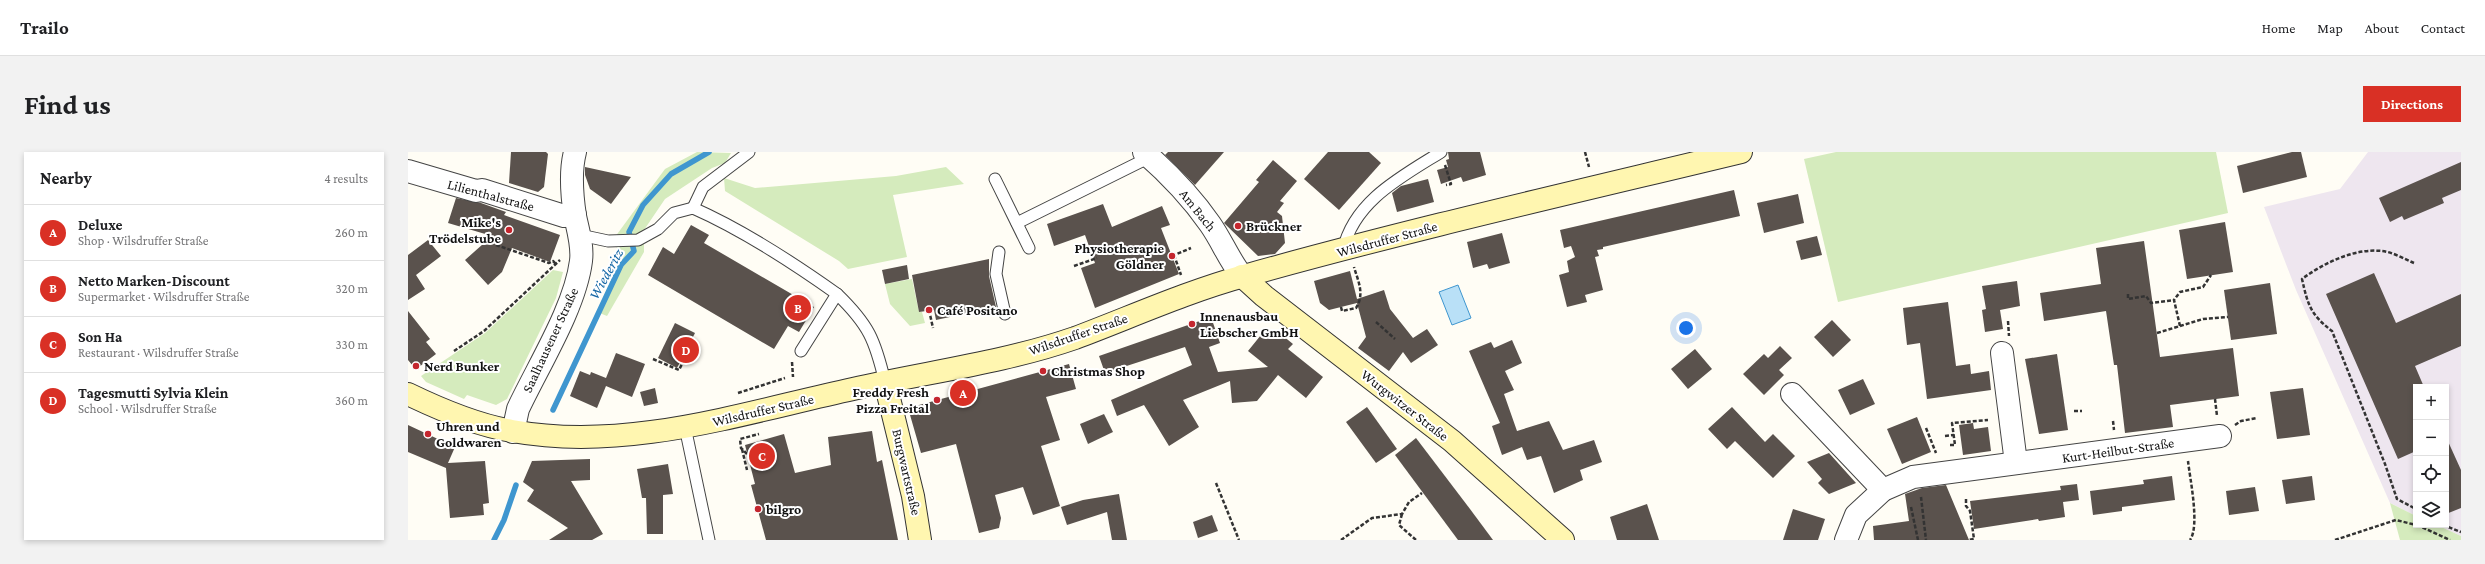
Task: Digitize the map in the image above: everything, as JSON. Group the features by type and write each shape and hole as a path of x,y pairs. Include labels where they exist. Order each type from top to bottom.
{"main road":[{"name":"Wilsdruffer Straße","path":"408,394 469,420 513,432 578,437 685,427 885,382 1007,358 1066,340 1242,276 1348,257 1741,152"},
{"name":"Wurgwitzer Straße","path":"1242,276 1264,296 1455,444 1563,540"},
{"name":"Burgwartstraße","path":"885,382 910,481 920,540"}],"street":[{"name":"Saalhausener Straße","path":"513,432 518,409 576,283 581,260 572,165 575,152"},
{"name":"Am Bach","path":"1144,156 1184,192 1206,218 1242,276"},
{"name":"Lilienthalstraße","path":"408,171 476,191 482,190 564,216 577,225"},
{"path":"2006,343 2016,463"},
{"path":"1792,394 1883,490"},
{"name":"Kurt-Heilbut-Straße","path":"1846,540 1856,515 1883,490 1918,476 2220,436"}],"lane":[{"path":"693,208 703,187 749,152"},
{"path":"1348,257 1348,231 1356,218 1377,195 1418,166 1442,155"},
{"path":"1017,223 1144,156"},
{"path":"996,179 1029,248"},
{"path":"577,225 622,242 638,240 658,230 674,213 693,208 767,248 837,294 855,312 869,331 875,343 885,382"},
{"path":"1000,252 996,274 1005,314"},
{"path":"801,351 837,294"},
{"path":"685,427 709,540"}],"path":[{"path":"1585,152 1590,170"},
{"path":"1442,155 1451,184 1446,185"},
{"path":"496,245 549,263 553,261 556,264"},
{"path":"1174,278 1181,275 1173,255 1191,248"},
{"path":"2413,507 2397,499 2332,330 2319,320 2309,307 2302,279 2322,264 2361,252 2382,251 2414,263"},
{"path":"454,351 484,331 564,256"},
{"path":"1342,307 1342,312 1356,308 1360,301 1361,293 1348,257"},
{"path":"1074,266 1097,258"},
{"path":"2128,294 2128,299 2146,296 2151,303 2174,300 2180,292 2203,287 2211,275"},
{"path":"2174,300 2180,326"},
{"path":"930,310 933,328"},
{"path":"2157,333 2203,319 2228,317"},
{"path":"2006,343 2008,321"},
{"path":"1376,322 1395,339"},
{"path":"654,359 679,370 686,356"},
{"path":"792,360 793,377"},
{"path":"735,395 785,378"},
{"path":"2074,411 2082,410"},
{"path":"1950,445 1955,445 1952,424 1988,419 1989,425"},
{"path":"2113,421 2114,428"},
{"path":"1926,428 1935,451"},
{"path":"747,470 740,439 762,433"},
{"path":"1945,436 1954,435"},
{"path":"742,448 747,454"},
{"path":"2188,458 2194,521 2194,535 2190,540"},
{"path":"1918,476 1926,540"},
{"path":"1216,483 1239,540"},
{"path":"1416,540 1399,525 1402,514 1409,502 1422,493"},
{"path":"1966,499 1966,506 1970,511 1974,539 1969,540"},
{"path":"1911,507 1918,540"},
{"path":"1341,540 1372,518 1402,514"},
{"path":"2335,540 2396,520 2413,524"},
{"path":"2449,527 2461,532"},
{"path":"2423,528 2450,540"}],"shaded area":[{"path":"2368,152 2461,152 2461,536 2444,528 2449,528 2449,384 2413,384 2413,514 2390,503 2296,290 2264,207 2340,189"}],"green space":[{"path":"697,152 731,153 725,163 712,168 665,199 644,230 644,252 607,316 597,312 619,263 615,237 665,169"},
{"path":"1836,152 2216,152 2228,213 1838,302 1804,159"},
{"path":"946,167 964,184 893,195 907,257 848,269 839,261 725,191 724,178 755,188 896,176"},
{"path":"553,270 563,272 556,298 507,399 496,405 467,395 464,399 426,382 421,376 485,333"},
{"path":"912,279 919,312 922,312 925,323 910,326 890,304 885,284"},
{"path":"2390,503 2413,514 2413,528 2444,528 2461,536 2461,540 2400,540"}],"water":[{"path":"1458,285 1471,318 1452,325 1439,292"}],"building":[{"path":"511,152 546,152 548,154 544,187 538,192 509,183"},
{"path":"1168,152 1224,152 1195,185 1165,155"},
{"path":"1328,152 1369,152 1381,163 1339,210 1304,179"},
{"path":"1448,152 1480,152 1486,175 1463,182 1461,177 1441,184 1437,170 1448,167 1446,160 1449,159"},
{"path":"2292,152 2301,152 2307,177 2243,193 2237,166"},
{"path":"1273,160 1297,181 1280,201 1284,203 1277,212 1282,216 1285,243 1275,254 1258,256 1224,223 1259,182 1256,180"},
{"path":"2461,162 2461,190 2442,198 2444,203 2404,220 2402,216 2390,222 2379,198"},
{"path":"585,167 631,177 611,204 590,189 585,175"},
{"path":"1428,179 1434,202 1397,212 1392,193 1401,186"},
{"path":"1734,190 1740,216 1603,247 1603,249 1597,250 1599,256 1595,257 1603,290 1585,295 1587,302 1567,307 1559,275 1569,272 1567,261 1575,257 1571,246 1564,248 1560,230"},
{"path":"1798,194 1804,223 1764,233 1757,203"},
{"path":"456,198 481,203 506,212 504,215 560,235 550,262 512,248 502,272 488,285 465,260 492,236 448,223"},
{"path":"1103,204 1112,227 1162,206 1170,225 1161,228 1179,274 1095,308 1081,268 1095,263 1085,235 1054,246 1047,224"},
{"path":"2225,222 2233,272 2187,279 2179,230"},
{"path":"691,225 709,235 704,243 814,307 799,332 788,326 774,349 648,275 663,247 674,254"},
{"path":"1502,233 1510,263 1489,269 1487,264 1473,268 1467,242"},
{"path":"1817,236 1822,255 1801,260 1796,241"},
{"path":"428,240 441,256 416,275 425,289 408,300 408,255"},
{"path":"2144,241 2160,357 2233,348 2239,396 2170,405 2173,427 2125,433 2117,365 2114,365 2106,311 2044,321 2040,293 2101,284 2096,248"},
{"path":"989,259 989,276 996,307 936,320 934,310 919,312 912,275"},
{"path":"907,265 909,279 885,284 882,270"},
{"path":"1350,271 1357,299 1384,290 1390,309 1413,338 1427,329 1438,345 1411,363 1403,352 1389,371 1358,348 1366,337 1357,303 1329,310 1320,303 1314,281"},
{"path":"2374,273 2396,323 2461,294 2461,346 2415,366 2423,384 2413,384 2413,452 2398,459 2326,294"},
{"path":"2017,281 2020,306 2000,310 2003,329 1985,332 1982,310 1986,309 1982,286"},
{"path":"2270,283 2277,334 2231,340 2224,290"},
{"path":"1948,302 1956,366 1970,364 1971,374 1989,371 1991,390 1927,399 1920,343 1907,345 1903,308"},
{"path":"408,311 430,339 426,342 436,354 419,367 413,366 408,360"},
{"path":"1211,317 1220,343 1209,347 1218,372 1268,367 1248,351 1265,330 1272,336 1277,331 1293,344 1288,349 1323,377 1306,398 1278,375 1257,401 1232,403 1230,381 1183,400 1199,427 1169,446 1144,405 1117,416 1111,400 1192,365 1185,347 1105,373 1099,356"},
{"path":"1832,320 1851,340 1833,357 1814,337"},
{"path":"675,323 695,333 677,368 658,358"},
{"path":"1512,340 1522,363 1505,371 1514,390 1504,394 1517,431 1549,421 1563,450 1594,440 1602,462 1580,470 1583,480 1554,493 1541,456 1527,460 1522,447 1502,455 1492,426 1500,423 1469,351 1491,342 1494,348"},
{"path":"1780,346 1792,358 1779,370 1784,375 1764,395 1743,374 1764,354 1768,358"},
{"path":"1695,349 1712,369 1688,389 1671,369"},
{"path":"616,353 645,364 632,397 606,386 597,408 570,396 580,371 590,375 591,372 606,378"},
{"path":"2057,354 2068,430 2039,434 2025,359"},
{"path":"1069,364 1076,389 1046,397 1060,440 1041,446 1060,506 1033,515 1023,487 995,495 1001,518 999,528 979,533 956,444 921,453 908,408"},
{"path":"1863,379 1875,404 1850,415 1838,390"},
{"path":"655,388 658,403 644,406 640,392"},
{"path":"2303,388 2310,435 2277,439 2270,392"},
{"path":"1367,407 1397,449 1376,463 1346,422"},
{"path":"1732,407 1765,442 1773,434 1795,456 1773,478 1735,441 1727,449 1708,429"},
{"path":"1104,414 1113,432 1088,444 1080,424"},
{"path":"1917,417 1931,452 1902,464 1887,429"},
{"path":"1973,423 1974,429 1988,427 1991,451 1963,455 1959,425"},
{"path":"408,425 455,447 448,463 485,461 489,503 483,504 484,515 450,518 446,468 408,452"},
{"path":"872,431 877,462 882,460 898,540 766,540 751,485 755,484 745,445 784,434 795,473 831,465 828,437"},
{"path":"1416,438 1493,540 1458,540 1395,455"},
{"path":"2449,444 2461,470 2461,508 2449,513"},
{"path":"1829,453 1856,483 1829,494 1818,483 1822,479 1807,462"},
{"path":"590,459 590,480 571,481 603,534 592,540 549,540 568,528 527,501 534,490 523,482 532,461"},
{"path":"668,464 673,494 663,495 663,534 647,534 646,498 642,498 637,469"},
{"path":"2172,476 2175,500 2122,507 2122,511 2093,515 2090,491 2144,484 2143,480"},
{"path":"2312,476 2315,500 2286,504 2282,480"},
{"path":"2077,484 2079,500 2063,502 2065,517 2039,521 2038,519 1974,529 1970,501 2061,490 2060,486"},
{"path":"1946,485 1969,540 1874,540 1873,526 1909,521 1905,494 1922,488"},
{"path":"2255,487 2259,511 2229,515 2226,491"},
{"path":"1119,494 1127,540 1112,540 1107,512 1067,525 1061,507 1083,500"},
{"path":"1647,504 1659,540 1617,540 1610,517"},
{"path":"1793,509 1825,519 1818,540 1783,540"},
{"path":"1212,515 1218,531 1198,538 1193,522"}],"waterway":[{"name":"Wiederitz","path":"553,410 621,265 634,251 629,232 643,205 671,174 709,152"},
{"name":"Wiederitz","path":"494,540 504,520 516,485"}],"place":[{"name":"Brückner","path":"1238,226"},
{"name":"Mike's Trödelstube","path":"509,230"},
{"name":"Physiotherapie Göldner","path":"1172,256"},
{"name":"Netto Marken-Discount","path":"798,308"},
{"name":"Café Positano","path":"929,310"},
{"name":"Innenausbau Liebscher GmbH","path":"1192,324"},
{"name":"Tagesmutti Sylvia Klein","path":"686,350"},
{"name":"Nerd Bunker","path":"416,366"},
{"name":"Christmas Shop","path":"1043,371"},
{"name":"Deluxe","path":"963,393"},
{"name":"Freddy Fresh Pizza Freital","path":"937,400"},
{"name":"Uhren und Goldwaren","path":"428,434"},
{"name":"Son Ha","path":"762,456"},
{"name":"bilgro","path":"758,509"}]}
